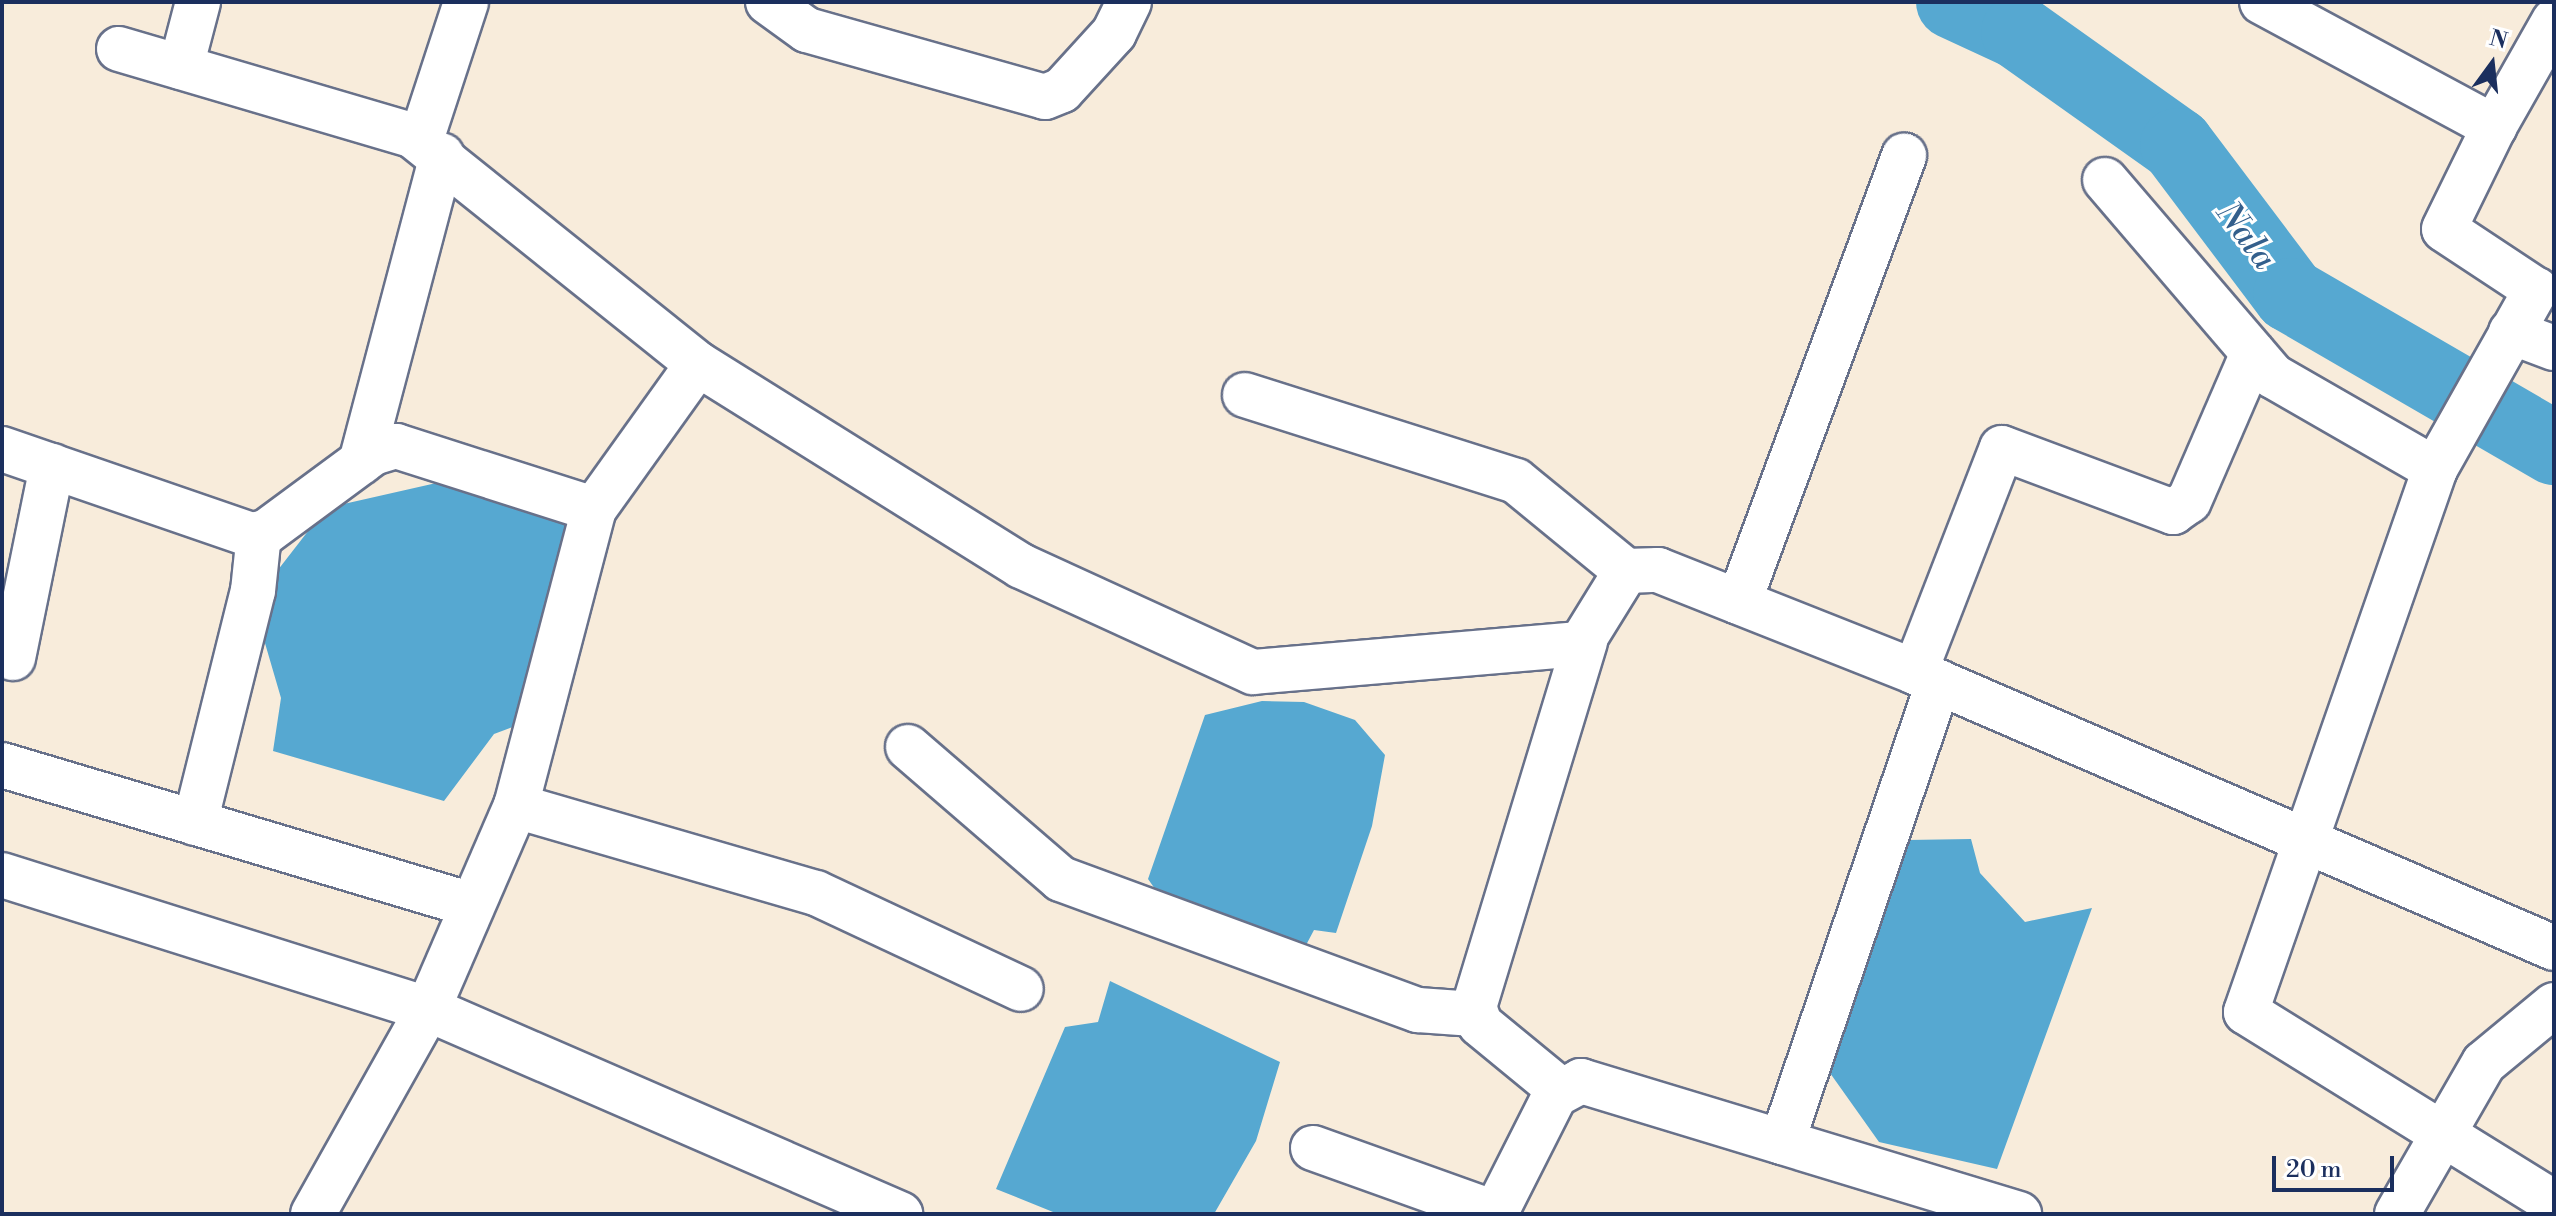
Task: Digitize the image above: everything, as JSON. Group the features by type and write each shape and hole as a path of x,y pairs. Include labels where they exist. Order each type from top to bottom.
{"street":[{"path":"181,67 198,2"},
{"path":"361,462 466,2"},
{"path":"768,2 807,30 1045,97 1062,90 1103,44 1129,2"},
{"path":"2262,2 2494,127"},
{"path":"2553,26 2494,127 2444,229 2536,290 2435,469 2302,835 2246,1012 2554,1203"},
{"path":"119,49 432,148 698,364 1021,566 1253,672 1585,642"},
{"path":"1739,602 1904,155"},
{"path":"2105,180 2253,353 2307,400 2435,469"},
{"path":"2511,332 2554,348"},
{"path":"1782,1142 2002,448 2173,512 2189,501 2253,353"},
{"path":"313,1214 428,1009 516,806 594,509 698,364"},
{"path":"1245,395 1516,481 1626,571 1658,570 1927,677 2302,835 2554,948"},
{"path":"195,823 253,591 259,534 361,462 396,446 594,509"},
{"path":"2,449 259,534"},
{"path":"13,658 52,466"},
{"path":"1474,1014 1585,642 1626,571"},
{"path":"908,747 1061,879 1418,1010 1474,1014 1559,1089"},
{"path":"2,765 472,905"},
{"path":"516,806 816,893 1021,989"},
{"path":"2,875 428,1009 900,1214"},
{"path":"2397,1214 2484,1063 2554,1005"},
{"path":"1313,1148 1496,1214 1559,1089 1581,1081 2019,1214"}],"water":[{"path":"454,479 576,527 523,723 494,734 444,801 273,751 281,698 253,602 326,508"},
{"path":"1262,701 1304,702 1355,720 1385,755 1372,826 1336,933 1314,930 1296,964 1172,913 1148,879 1205,715"},
{"path":"1971,839 1980,873 2025,922 2092,908 1997,1169 1879,1142 1830,1073 1907,840"},
{"path":"1110,981 1280,1062 1256,1141 1214,1214 1058,1214 996,1189 1065,1027 1098,1022"}],"waterway":[{"name":"Nala","path":"1953,2 2018,32 2177,145 2290,295 2554,448"}]}
